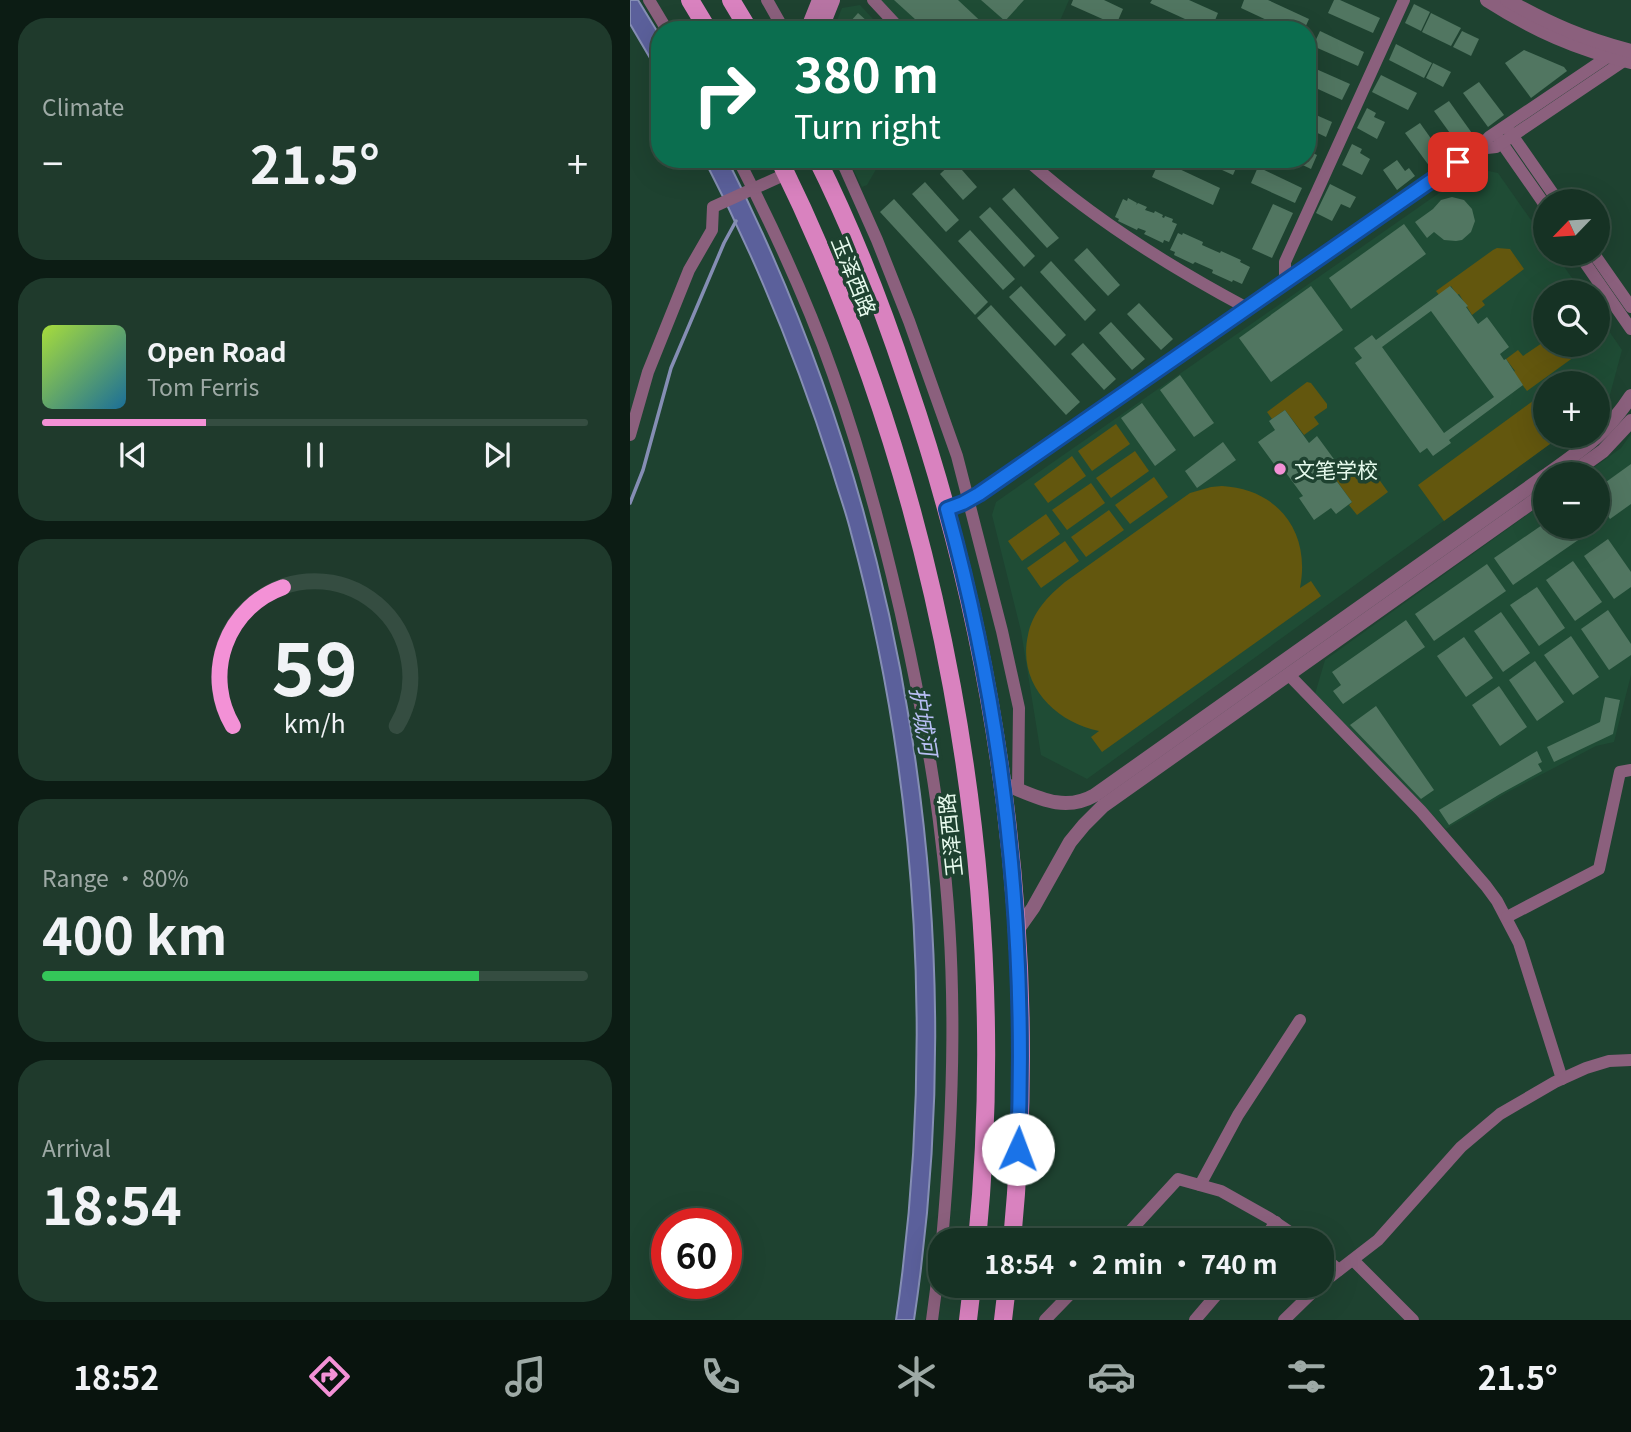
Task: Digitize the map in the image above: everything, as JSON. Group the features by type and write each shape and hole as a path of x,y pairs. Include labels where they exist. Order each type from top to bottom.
{"main road":[{"path":"690,0 703,21"},
{"path":"731,0 744,21"},
{"path":"812,21 820,0"},
{"path":"824,21 832,0"},
{"name":"玉泽西路","path":"782,168 831,276 885,423 918,535 952,689 974,845 983,959 985,1123 978,1228"},
{"name":"玉泽西路","path":"821,168 854,239 918,412 947,509 1010,786 1010,853 1016,933 1020,1073 1013,1228"},
{"path":"968,1320 971,1298"},
{"path":"1003,1320 1006,1298"}],"street":[{"path":"649,0 662,21"},
{"path":"767,0 779,21"},
{"path":"873,0 893,21"},
{"path":"1284,282 1285,262 1404,0"},
{"path":"1487,0 1551,36 1577,47 1625,56"},
{"path":"1507,0 1580,37 1625,56"},
{"path":"947,509 968,500 1478,149 1625,56"},
{"path":"1504,134 1548,189"},
{"path":"1504,134 1536,189"},
{"path":"742,168 809,311 850,424 891,570 924,726 942,839 950,967 951,1096 943,1228"},
{"path":"630,435 648,372 689,270 712,230 713,207 752,190 781,168"},
{"path":"845,168 909,321 957,456 1019,708 1010,786 1059,804 1075,803 1095,795 1533,485"},
{"path":"1037,168 1128,238 1247,308"},
{"path":"1587,266 1631,330"},
{"path":"1602,266 1631,307"},
{"path":"1566,462 1603,432 1631,396"},
{"path":"1588,462 1603,451 1631,421"},
{"path":"1016,933 1070,842 1103,807 1533,502"},
{"path":"1289,675 1421,811 1486,886 1507,917 1524,956 1562,1079"},
{"path":"1507,917 1599,869 1620,772 1631,770"},
{"path":"1200,1185 1238,1115 1300,1020"},
{"path":"1334,1274 1378,1240 1473,1135 1513,1106 1586,1068 1609,1061 1631,1060"},
{"path":"1133,1228 1178,1179 1221,1191 1285,1228"},
{"path":"1272,1228 1276,1222"},
{"path":"1353,1260 1413,1320"},
{"path":"1334,1266 1339,1270"},
{"path":"932,1320 935,1298"},
{"path":"1045,1320 1066,1298"},
{"path":"1195,1320 1214,1298"},
{"path":"1284,1320 1307,1298"}],"shaded area":[{"path":"880,0 1069,0 1060,21 900,21"},
{"path":"860,5 875,21 837,21 842,8"},
{"path":"852,168 877,168 867,185 862,187"},
{"name":"文笔学校","path":"1475,168 1498,173 1533,223 1533,266 1564,266 1573,280 1533,280 1533,357 1610,357 1610,332 1622,350 1610,395 1610,371 1533,371 1533,448 1544,448 1087,779 1041,755 1021,631 992,515 996,502"},
{"path":"1497,248 1510,249 1524,269 1482,301 1485,305 1472,315 1451,286 1439,295 1436,291"},
{"path":"1533,349 1533,357 1574,357 1555,371 1533,371 1533,387 1527,391 1506,359 1518,350 1523,356"},
{"path":"1307,382 1311,383 1327,404 1327,408 1314,417 1319,424 1304,435 1285,410 1272,419 1267,412"},
{"path":"1533,401 1533,448 1544,448 1444,521 1418,485"},
{"path":"1116,424 1130,444 1092,471 1078,451"},
{"path":"1631,434 1631,675 1614,742 1596,746 1506,793 1446,829 1315,694 1325,660 1533,511 1533,539 1610,539 1610,462 1602,462 1621,448"},
{"path":"1135,451 1149,471 1111,498 1096,478"},
{"path":"1072,456 1086,476 1048,503 1034,484"},
{"path":"1346,462 1354,474 1368,464 1388,492 1357,515 1349,505 1352,502 1331,473"},
{"path":"1154,477 1168,497 1130,524 1115,505"},
{"path":"1091,483 1105,503 1067,530 1052,510"},
{"path":"1222,486 1259,495 1286,517 1295,532 1300,549 1300,588 1311,581 1321,596 1102,752 1091,737 1099,731 1068,719 1054,710 1034,685 1026,653 1033,619 1047,599 1065,582 1190,493"},
{"path":"1109,510 1124,530 1086,557 1071,537"},
{"path":"1046,514 1060,534 1022,561 1008,541"},
{"path":"1065,541 1079,561 1041,588 1027,568"}],"water":[{"path":"630,0 638,0 651,21 651,60 630,24"},
{"path":"708,168 731,168 789,295 840,435 881,579 910,725 928,873 935,1022 930,1172 914,1320 896,1320 908,1221 915,1122 917,1023 914,924 906,825 892,727 874,630 851,533 819,430 758,273"}],"building":[{"path":"894,0 958,0 980,21 917,21"},
{"path":"981,0 1024,0 1005,21"},
{"path":"1073,0 1104,0 1123,9 1118,21 1107,21 1071,5"},
{"path":"1152,0 1189,0 1218,13 1215,21 1189,21 1150,3"},
{"path":"1244,0 1268,0 1309,19 1269,21 1241,8"},
{"path":"1334,0 1340,0 1380,18 1373,33 1328,13"},
{"path":"1414,4 1430,12 1421,31 1405,23"},
{"path":"858,13 867,21 851,21"},
{"path":"1431,13 1461,28 1451,46 1422,32"},
{"path":"1320,31 1364,52 1358,66 1316,47"},
{"path":"1462,31 1479,39 1471,56 1453,47"},
{"path":"1396,44 1432,63 1424,78 1389,60"},
{"path":"1524,50 1564,67 1567,71 1531,98 1505,63"},
{"path":"1433,63 1451,72 1443,87 1426,78"},
{"path":"1316,69 1350,84 1342,100 1316,88"},
{"path":"1381,75 1417,93 1408,110 1372,92"},
{"path":"1479,82 1504,115 1488,127 1463,93"},
{"path":"1449,101 1474,136 1460,147 1434,111"},
{"path":"1367,108 1376,113 1374,117 1385,122 1377,139 1357,128"},
{"path":"1316,115 1332,122 1326,137 1316,132"},
{"path":"1420,123 1444,157 1430,167 1405,133"},
{"path":"1352,144 1362,149 1360,153 1370,159 1362,175 1342,165"},
{"path":"1397,160 1405,171 1409,168 1415,176 1397,190 1383,170"},
{"path":"946,168 960,168 977,187 963,200 940,174"},
{"path":"1156,168 1177,168 1220,188 1213,205 1152,177"},
{"path":"1218,168 1236,168 1233,175"},
{"path":"1258,168 1260,168 1302,188 1295,203 1251,183"},
{"path":"925,182 959,220 946,232 912,194"},
{"path":"1330,184 1356,197 1350,208 1341,204 1332,221 1316,213"},
{"path":"1014,188 1059,238 1047,248 1002,199"},
{"path":"1452,197 1464,200 1472,209 1475,221 1471,232 1462,240 1456,241 1444,240 1434,232 1427,238 1415,222 1441,200"},
{"path":"1128,198 1137,203 1136,205 1138,203 1147,207 1145,210 1155,211 1164,218 1173,219 1172,222 1177,224 1169,242 1164,240 1163,243 1144,234 1146,231 1118,221 1115,217 1123,199 1127,201"},
{"path":"894,199 988,302 975,315 880,212"},
{"path":"1273,204 1293,213 1272,258 1252,249"},
{"path":"990,207 1035,256 1024,267 979,217"},
{"path":"1404,224 1426,254 1351,309 1329,278"},
{"path":"970,230 1015,279 1003,290 958,241"},
{"path":"1178,233 1203,242 1202,245 1241,260 1240,262 1250,267 1242,284 1174,255 1175,252 1170,250"},
{"path":"1087,248 1120,285 1108,296 1074,260"},
{"path":"1051,261 1096,310 1085,321 1040,272"},
{"path":"1021,286 1066,335 1055,346 1009,297"},
{"path":"1311,286 1343,330 1271,382 1239,338"},
{"path":"1450,286 1468,306 1466,307 1478,324 1487,317 1509,347 1500,354 1523,385 1449,440 1451,443 1433,456 1427,448 1420,453 1355,363 1362,358 1354,348 1372,335 1376,340","holes":["1431,311 1494,397 1444,433 1382,347"]},
{"path":"1139,303 1173,339 1161,350 1127,314"},
{"path":"991,305 1080,402 1066,415 977,318"},
{"path":"1111,322 1145,359 1132,370 1099,333"},
{"path":"1083,343 1116,379 1104,390 1071,354"},
{"path":"1180,375 1214,423 1194,437 1160,390"},
{"path":"1142,403 1176,450 1155,466 1121,418"},
{"path":"1285,410 1309,443 1317,436 1339,466 1330,472 1352,502 1336,514 1331,508 1314,520 1299,498 1303,496 1278,462 1274,464 1258,442 1275,430 1269,421"},
{"path":"1223,442 1236,460 1197,488 1185,471"},
{"path":"1631,464 1631,504 1610,519 1610,479"},
{"path":"1533,531 1533,539 1580,539 1513,585 1494,558"},
{"path":"1608,539 1631,572 1631,587 1614,599 1584,556"},
{"path":"1573,561 1602,602 1575,621 1546,580"},
{"path":"1487,564 1506,591 1434,641 1415,614"},
{"path":"1537,587 1565,628 1539,646 1510,605"},
{"path":"1608,610 1631,644 1631,655 1609,670 1581,629"},
{"path":"1501,612 1530,653 1503,672 1474,631"},
{"path":"1406,620 1425,647 1343,704 1333,691 1341,685 1332,672"},
{"path":"1571,636 1599,677 1573,695 1544,655"},
{"path":"1464,637 1493,678 1466,697 1437,656"},
{"path":"1535,661 1564,702 1537,721 1509,680"},
{"path":"1499,686 1527,727 1500,746 1472,705"},
{"path":"1605,697 1620,700 1613,734 1554,762 1547,747 1600,722"},
{"path":"1376,706 1434,790 1421,799 1350,725"},
{"path":"1537,751 1542,762 1538,764 1542,771 1449,825 1439,810"}],"waterway":[{"path":"630,503 643,470 671,368 736,221"}],"place":[{"name":"文笔学校","path":"1280,469"}],"route":[{"path":"1018,1149 1020,1015 1009,841 995,733 977,634 947,509 979,494 1458,162"}],"water label":[{"name":"护城河","path":"925,721"}]}
